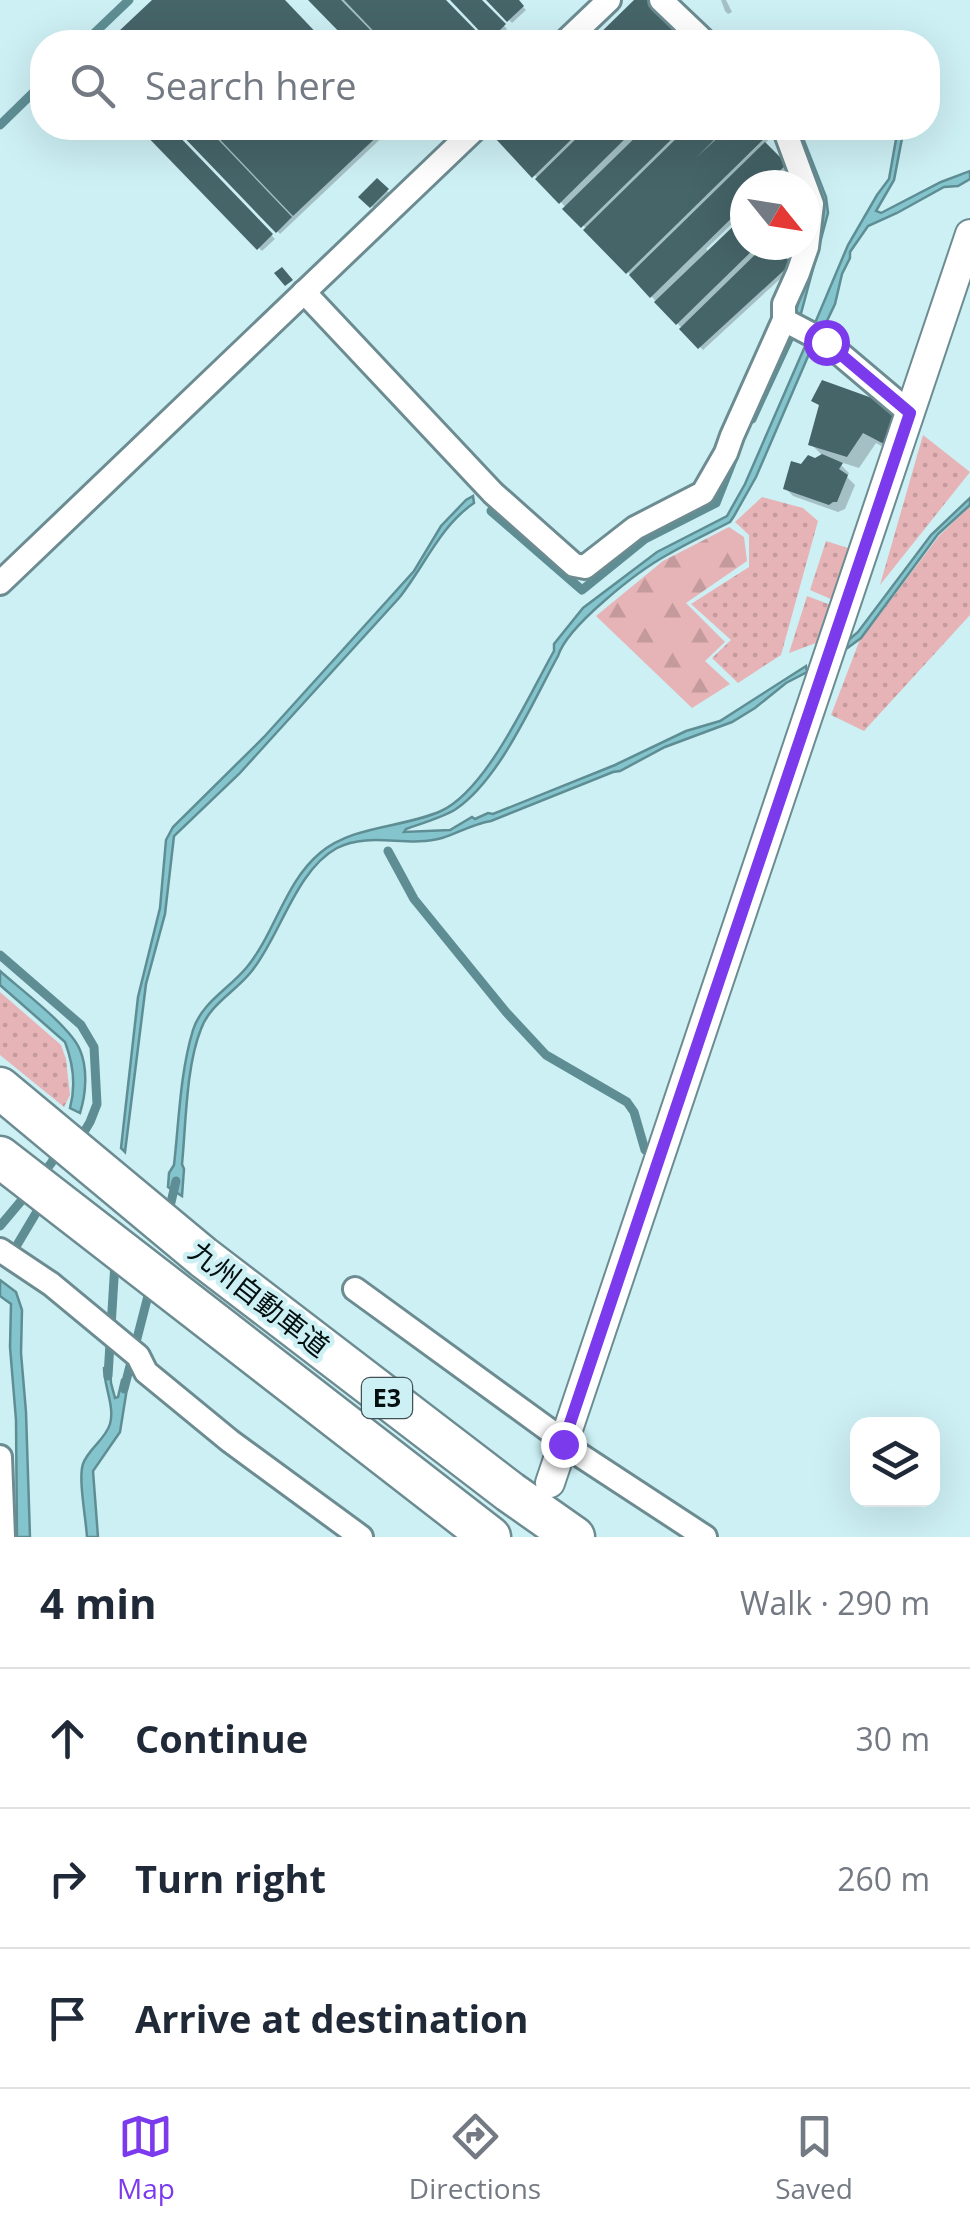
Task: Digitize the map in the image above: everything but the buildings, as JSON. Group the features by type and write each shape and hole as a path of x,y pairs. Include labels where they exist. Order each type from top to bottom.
{"highway":[{"name":"九州自動車道","path":"14,1100 203,1258 574,1537"},
{"name":"九州自動車道","path":"0,1157 490,1537"}],"street":[{"path":"577,30 609,0"},
{"path":"662,0 693,30"},
{"path":"0,584 463,140"},
{"path":"304,292 493,493 574,566 586,567 636,528 703,493 726,452 784,320 784,304 806,247 812,204 788,140"},
{"path":"550,1483 970,234"},
{"path":"784,320 826,342 910,413"},
{"path":"0,1250 52,1284 138,1356 146,1372 230,1441 361,1537"},
{"path":"355,1288 564,1443 705,1537"},
{"path":"0,1456 3,1537"}],"green space":[{"path":"923,435 970,472 880,585"},
{"path":"762,497 803,508 818,521 781,655 738,683 712,658 731,640 691,604 749,567 749,535 735,522"},
{"path":"970,506 970,615 864,731 831,715 859,642 939,536"},
{"path":"729,527 744,537 747,561 686,603 725,642 705,661 730,684 692,708 596,616 663,561"},
{"path":"826,541 848,548 833,600 810,590"},
{"path":"807,596 831,605 816,643 789,653"},
{"path":"0,992 61,1045 70,1095 64,1107 0,1055"}],"water":[{"path":"796,140 804,140 815,170 805,170"},
{"path":"896,140 902,140 894,180 876,211 881,213 970,171 970,179 958,186 944,187 868,226 850,252 824,327 815,323 848,245 889,179"},
{"path":"820,182 826,197 828,213 820,243"},
{"path":"810,260 815,260 800,317 795,315"},
{"path":"806,344 812,347 756,477 730,522 654,563 589,615 564,644 514,739 487,779 456,809 404,832 450,830 472,817 493,814 615,765 686,731 720,721 806,666 807,672 732,722 491,821 429,841 350,843 322,858 299,888 251,972 205,1020 189,1077 182,1196 168,1187 183,1080 197,1020 257,954 298,878 333,844 441,811 475,783 519,715 554,651 554,644 583,608 657,552 727,516 745,484"},
{"path":"473,496 474,503 442,535 399,598 239,774 174,836 165,914 146,984 125,1152 121,1148 138,997 160,908 166,840 173,827 264,737 414,571 441,526"},
{"path":"970,498 970,505 938,534 861,638 846,649 845,643 858,632 931,535"},
{"path":"0,971 75,1041 85,1073 80,1113 70,1108 73,1075 65,1042 0,985"},
{"path":"0,1280 16,1292 22,1310 30,1537 17,1537 11,1304 0,1296"},
{"path":"110,1367 115,1398 122,1380 128,1382 120,1432 93,1471 98,1537 87,1537 82,1470 85,1459 110,1424 104,1368"}],"waterway":[{"path":"98,30 129,0"},
{"path":"0,125 30,96"},
{"path":"752,419 789,339"},
{"path":"491,511 582,590 645,539 716,503 733,460"},
{"path":"388,851 414,899 546,1055 627,1102 634,1112 645,1150"},
{"path":"0,955 81,1025 94,1047 97,1104 78,1142"},
{"path":"40,1178 58,1149"},
{"path":"168,1215 176,1181"},
{"path":"0,1226 27,1194"},
{"path":"17,1245 42,1203"},
{"path":"108,1376 115,1262"},
{"path":"124,1389 150,1288"}],"route":[{"path":"563,1444 910,413 826,342"}]}
